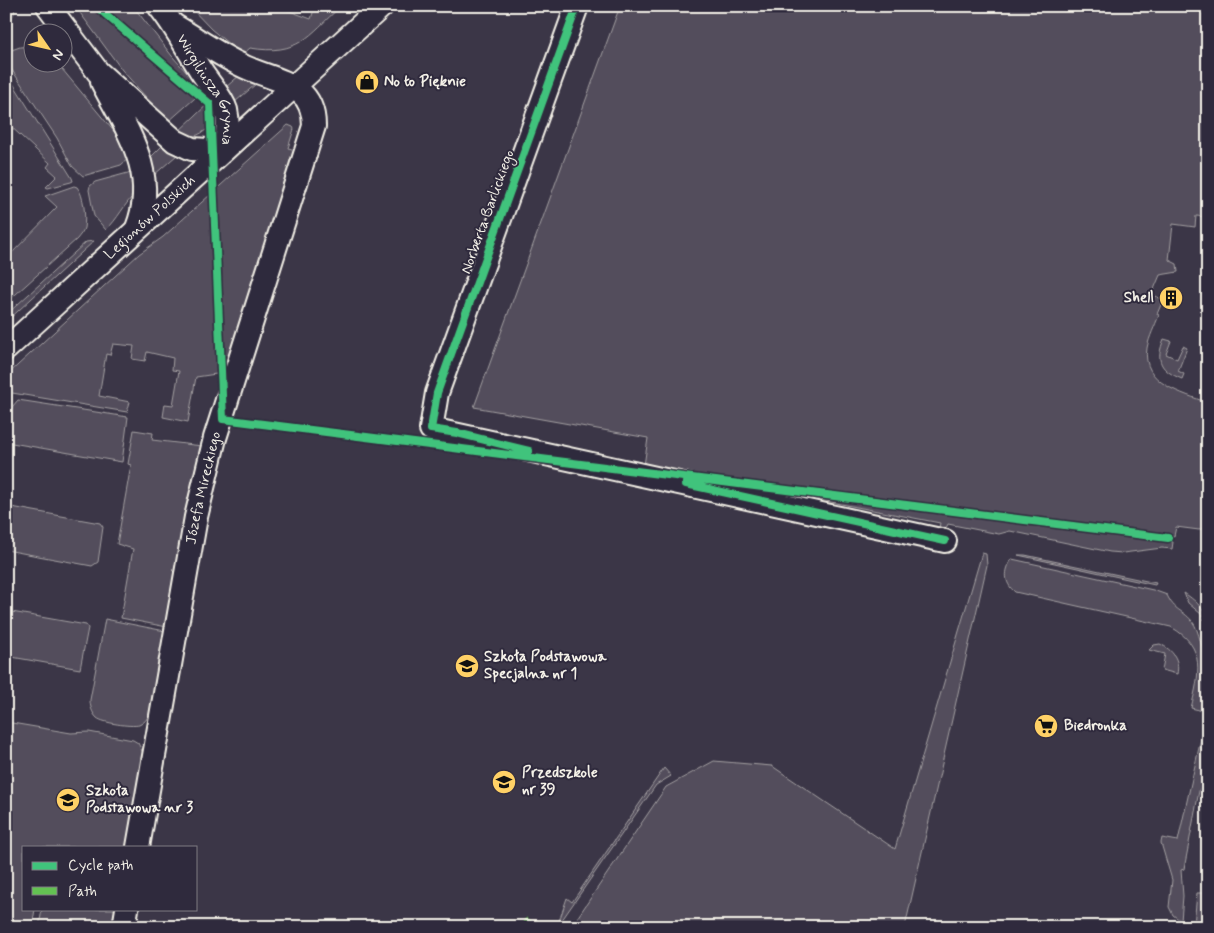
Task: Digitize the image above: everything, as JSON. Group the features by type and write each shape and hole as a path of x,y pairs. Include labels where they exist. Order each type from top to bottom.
{"street":[{"name":"Wirgiliusza Grynia","path":"48,6 98,72 133,142 143,169 145,184 144,201 138,228"},
{"name":"Wirgiliusza Grynia","path":"98,72 175,140 192,149 226,148 228,131 223,102 198,67 175,26 160,6"},
{"name":"Legionów Polskich","path":"6,349 382,6"},
{"name":"Norberta Barlickiego","path":"578,6 437,393 431,429 457,433 944,541"},
{"name":"Wirgiliusza Grynia","path":"175,26 241,65 293,86"},
{"name":"Józefa Mireckiego","path":"138,846 204,483 215,438 314,126 313,112 293,86"},
{"path":"124,927 127,910"}],"shaded area":[{"path":"6,6 15,6 12,17 6,26"},
{"path":"75,6 133,6 172,56 203,91 168,122 122,70"},
{"path":"189,6 276,6 311,19 315,6 341,6 311,35 292,46 267,50 250,48 242,55 211,29"},
{"path":"620,6 1208,6 1208,217 1196,216 1195,227 1173,224 1169,260 1177,264 1178,272 1160,275 1152,294 1163,300 1148,344 1147,360 1150,370 1157,379 1176,391 1208,403 1208,526 1199,530 1176,527 1174,536 1168,535 1167,541 1173,542 1172,549 1162,548 1123,553 1110,552 1010,531 999,534 948,524 945,530 938,532 940,523 644,466 648,438 474,407"},
{"path":"22,47 22,72 64,72 121,140 131,156 121,165 83,176 72,166 57,138 6,61 6,52"},
{"path":"6,72 73,181 46,187 57,176 47,167 50,163 6,122"},
{"path":"240,75 256,84 235,102 226,87"},
{"path":"212,100 216,112 214,120 209,127 202,133 194,136 178,132"},
{"path":"288,125 294,129 288,148 296,150 226,369 223,373 196,377 188,422 163,417 165,404 173,405 179,371 172,370 173,358 147,352 145,361 132,359 134,346 113,344 110,355 106,354 99,396 130,402 127,412 12,393 6,389 6,376 139,254 163,237"},
{"path":"164,144 177,155 154,175 150,158"},
{"path":"135,171 136,193 106,230 94,216 89,190 90,186 95,182"},
{"path":"74,186 77,187 81,195 84,206 85,223 82,232 77,239 6,303 6,259 57,207 45,196"},
{"path":"94,241 6,322 6,315 86,242"},
{"path":"1164,339 1171,341 1166,354 1177,359 1183,346 1187,348 1178,371 1184,374 1182,379 1169,372 1161,364 1160,353"},
{"path":"18,400 128,417 122,462 6,442 12,407"},
{"path":"134,430 153,433 152,440 202,446 167,627 121,618 133,549 117,544 131,465 128,464"},
{"path":"6,506 100,523 103,527 98,562 92,566 6,550"},
{"path":"982,553 986,554 987,565 905,927 571,927 666,787 714,761 772,766 895,849"},
{"path":"1018,555 1025,555 1156,583 1155,585"},
{"path":"1012,559 1153,590 1167,595 1173,605 1195,625 1208,662 1208,764 1203,772 1206,775 1199,791 1184,869 1181,870 1183,896 1181,921 1173,915 1169,907 1172,880 1161,843 1162,838 1178,841 1207,712 1191,708 1198,673 1195,653 1183,635 1171,627 1015,592 1009,585 1006,577"},
{"path":"1184,593 1201,608 1208,623 1208,629 1201,614 1188,603"},
{"path":"6,611 86,625 88,628 80,669 6,656"},
{"path":"105,619 165,631 150,714 139,725 124,725 100,720 94,714 90,705"},
{"path":"1160,644 1172,652 1177,664 1177,674 1162,670 1165,654 1149,650 1154,645"},
{"name":"Szkoła Podstawowa nr 3","path":"6,722 71,733 89,732 133,740 138,743 143,753 128,846 22,846 22,910 35,910 32,927 6,927"},
{"path":"664,768 671,776 656,785 557,927 567,898 572,902"},
{"path":"1197,893 1203,893 1202,922 1194,925"},
{"path":"42,910 117,910 114,927 39,927"}],"marked path":[{"path":"524,927 529,919"}],"cycle path":[{"path":"96,6 210,104 223,419 1168,538"},
{"path":"529,451 457,433 431,429 437,393 577,6"},
{"path":"686,484 945,541"}],"place":[{"name":"No to Pięknie","path":"367,82"},
{"name":"Shell","path":"1171,298"},
{"name":"Szkoła Podstawowa Specjalna nr 1","path":"467,666"},
{"name":"Biedronka","path":"1046,726"},
{"name":"Przedszkole nr 39","path":"504,782"},
{"name":"Szkoła Podstawowa nr 3","path":"68,800"}]}
